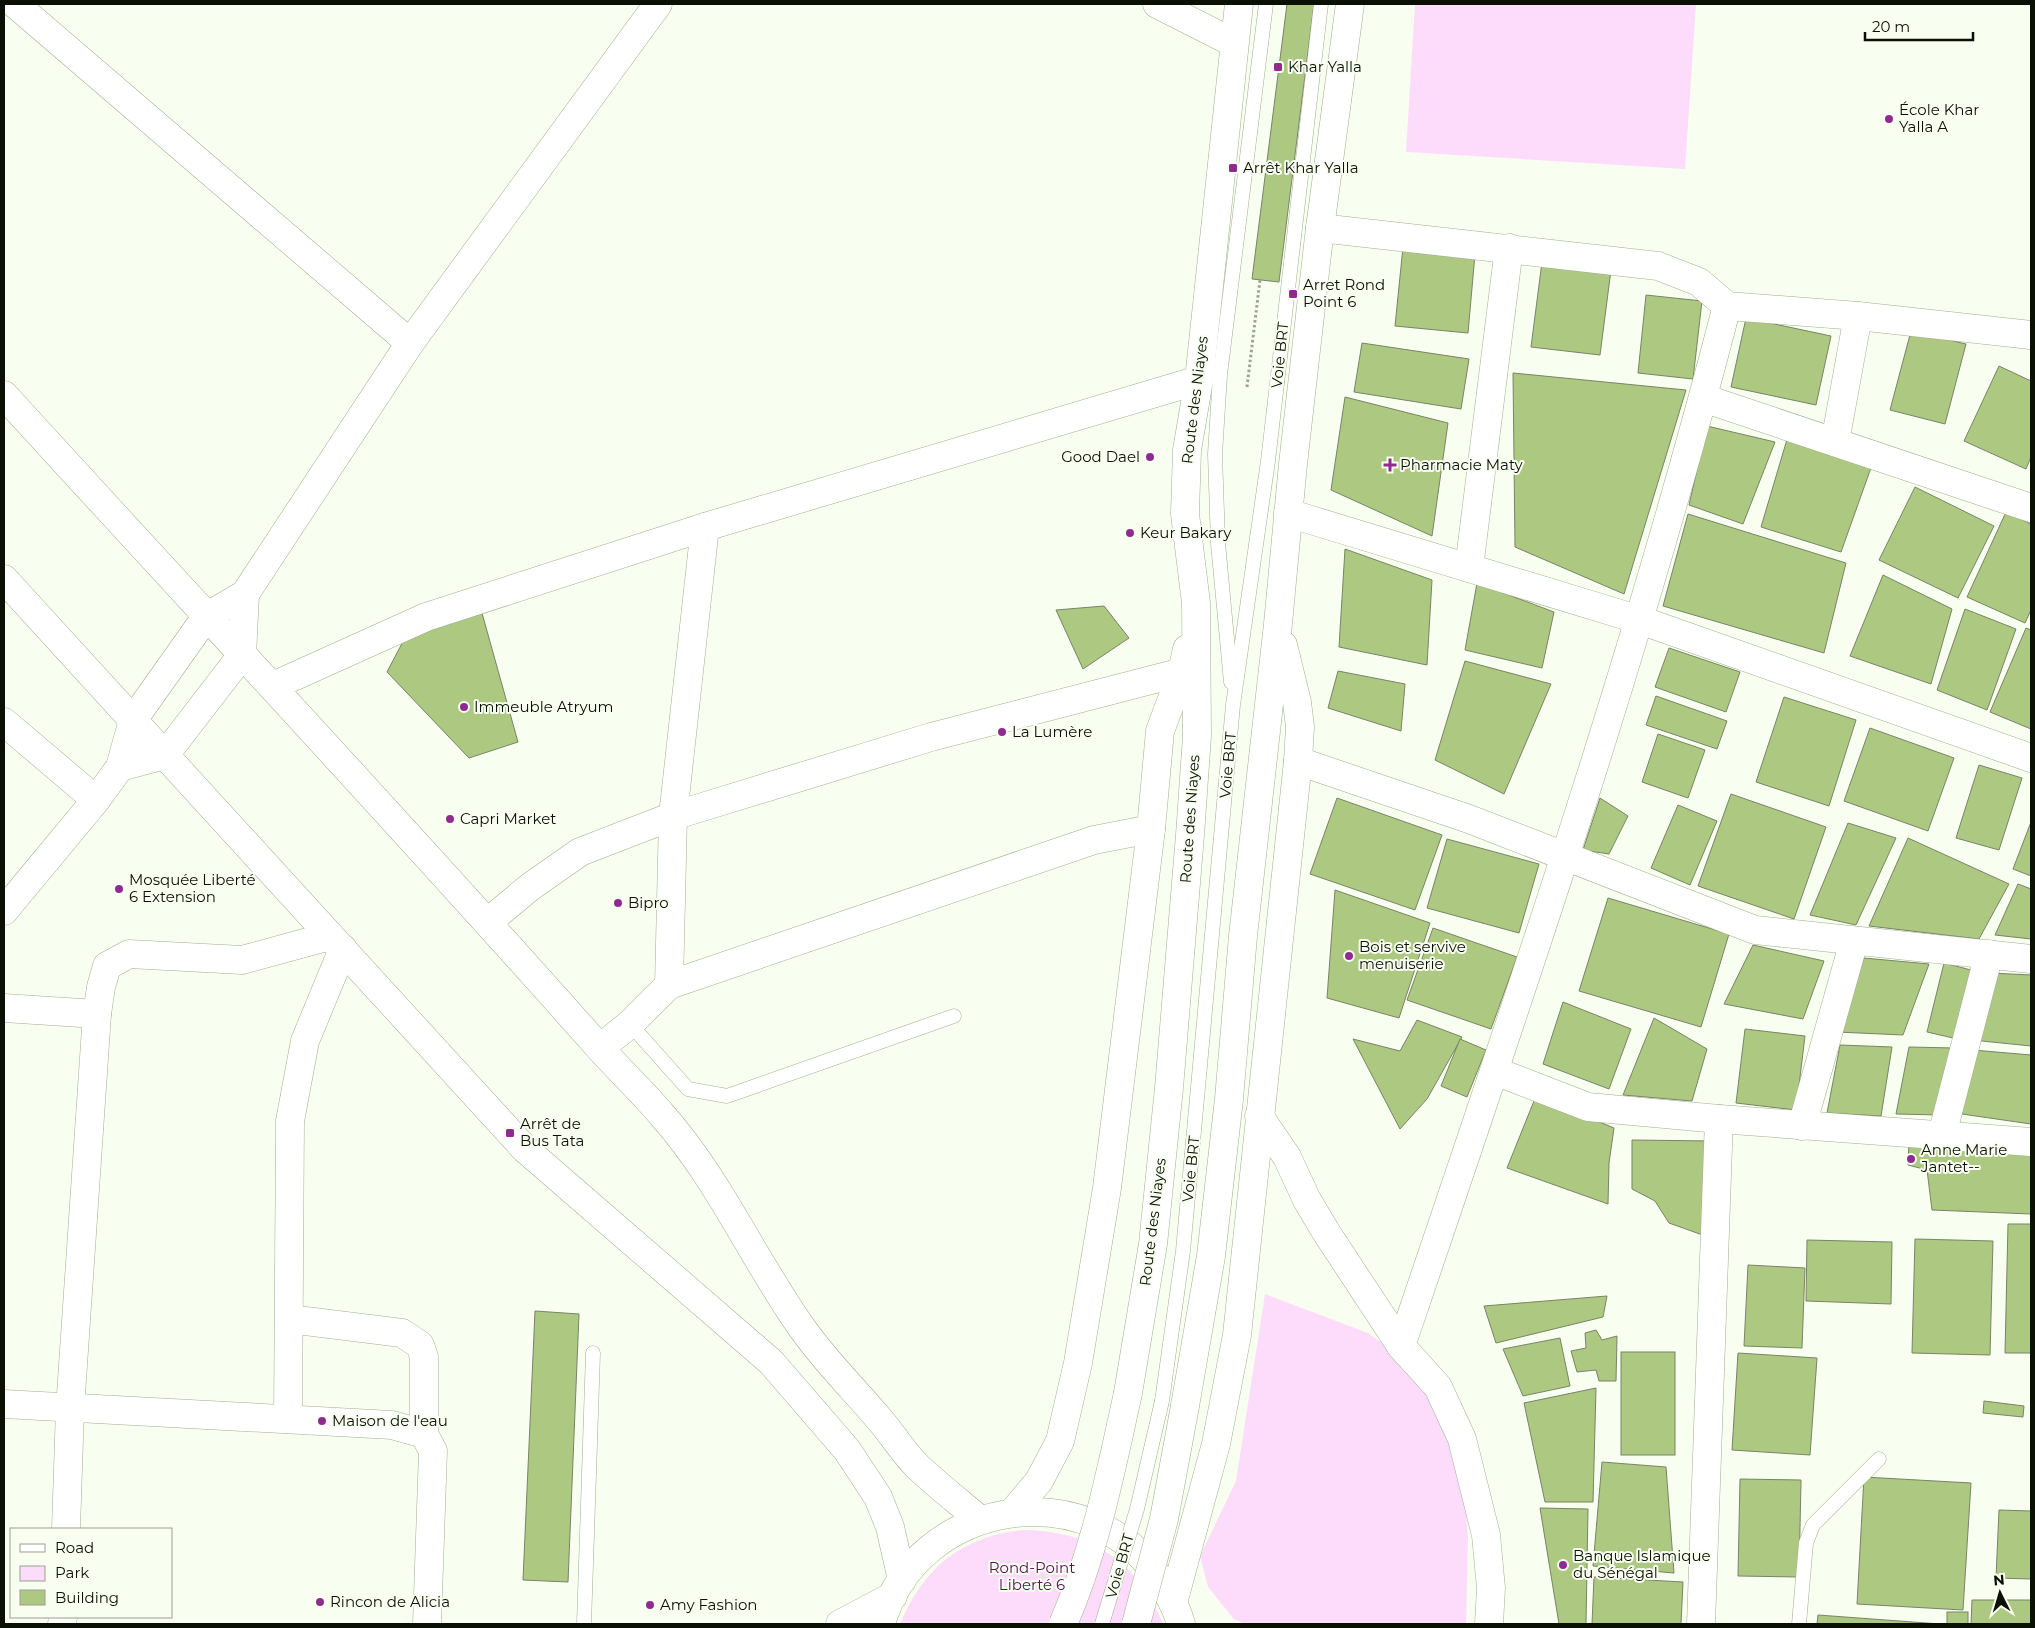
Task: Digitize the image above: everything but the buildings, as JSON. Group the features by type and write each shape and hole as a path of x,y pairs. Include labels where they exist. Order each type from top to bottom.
{"street":[{"path":"15,4 410,343"},
{"path":"4,911 96,800 120,767 133,720 206,617 245,594 410,343 658,4"},
{"path":"1157,4 1234,43"},
{"name":"Route des Niayes","path":"1063,1624 1072,1602 1106,1494 1128,1393 1153,1244 1170,1079 1196,736 1196,603 1185,514 1187,450 1199,380 1239,4"},
{"path":"1136,1624 1164,1519 1174,1404 1211,1256 1229,1099 1243,936 1278,624 1288,513 1320,228 1350,4"},
{"path":"1320,228 1658,266 1699,282 1727,306 1858,316 2031,335"},
{"path":"1469,568 1509,248"},
{"path":"1401,1346 1495,1071 1640,620 1727,306"},
{"path":"1835,442 1858,316"},
{"path":"273,686 426,617 705,527 1199,380"},
{"path":"4,395 206,617 273,686 600,1048 664,1116 708,1174 756,1258 803,1330 844,1381 880,1420 909,1458 980,1520"},
{"path":"1703,398 2031,508"},
{"path":"1288,513 1640,620 2031,758"},
{"path":"669,985 673,816 705,527"},
{"path":"4,579 525,1148 771,1362 848,1450 878,1497 890,1528 897,1588 882,1624"},
{"path":"120,767 165,755 242,655 245,594"},
{"path":"1012,1513 1038,1480 1060,1441 1078,1363 1107,1188 1151,829 1160,732 1182,672 1196,603"},
{"path":"1177,1614 1216,1444 1237,1335 1298,761 1300,727 1297,702 1278,624"},
{"path":"488,922 530,887 580,852 673,816 931,737 1182,672"},
{"path":"4,722 96,800"},
{"path":"1298,761 1469,819 1564,858 1755,930 2031,958"},
{"path":"600,1048 630,1024 669,985 1094,840 1151,829"},
{"path":"1802,1126 1854,940"},
{"path":"66,1528 70,1409 97,1014 100,987 107,966 129,954 242,960 337,943"},
{"path":"288,1419 290,1122 305,1042 337,943"},
{"path":"1942,1135 1989,954"},
{"path":"4,1008 97,1014"},
{"path":"1495,1071 1588,1107 1802,1126 2031,1142"},
{"path":"1259,1116 1287,1158 1307,1200 1326,1232 1368,1292 1401,1346 1438,1387 1462,1439 1486,1535 1491,1588 1489,1624"},
{"path":"1701,1624 1719,1119"},
{"path":"289,1319 402,1333 420,1345 424,1357 424,1434 433,1451 427,1624"},
{"path":"4,1404 392,1425 424,1434"},
{"path":"840,1624 897,1588 933,1546 948,1536 980,1520 1012,1513 1043,1512 1083,1520 1130,1546 1155,1572 1177,1614 1201,1624"}],"lane":[{"name":"Voie BRT","path":"1233,705 1218,543 1215,454 1220,376 1266,4"},
{"name":"Voie BRT","path":"1102,1624 1137,1510 1174,1404 1184,1241 1233,705 1268,461 1321,4"},
{"path":"630,1024 688,1089 727,1096 954,1016"},
{"path":"584,1624 593,1353"},
{"path":"1799,1624 1806,1543 1813,1525 1879,1459"}],"path":[{"path":"1247,388 1260,280"}],"green space":[{"path":"1415,4 1696,4 1685,169 1406,152"},
{"path":"1265,1294 1368,1333 1406,1360 1430,1384 1464,1489 1468,1537 1466,1624 1245,1624 1234,1619 1208,1587 1200,1556 1236,1481"},
{"name":"Rond-Point Liberté 6","path":"1022,1530 1046,1531 1069,1536 1089,1543 1108,1553 1140,1583 1153,1602 1163,1624 900,1624 909,1604 920,1587 933,1571 947,1559 963,1548 980,1540"}],"place":[{"name":"Khar Yalla","path":"1278,67"},
{"name":"École Khar Yalla A","path":"1889,119"},
{"name":"Arrêt Khar Yalla","path":"1233,168"},
{"name":"Arret Rond Point 6","path":"1293,294"},
{"name":"Good Dael","path":"1150,457"},
{"name":"Pharmacie Maty","path":"1390,465"},
{"name":"Keur Bakary","path":"1130,533"},
{"name":"Immeuble Atryum","path":"464,707"},
{"name":"La Lumère","path":"1002,732"},
{"name":"Capri Market","path":"450,819"},
{"name":"Mosquée Liberté 6 Extension","path":"119,889"},
{"name":"Bipro","path":"618,903"},
{"name":"Bois et servive menuiserie","path":"1349,956"},
{"name":"Arrêt de Bus Tata","path":"510,1133"},
{"name":"Anne Marie Jantet--","path":"1911,1159"},
{"name":"Maison de l'eau","path":"322,1421"},
{"name":"Banque Islamique du Sénégal","path":"1563,1565"},
{"name":"Rincon de Alicia","path":"320,1602"},
{"name":"Amy Fashion","path":"650,1605"}]}
